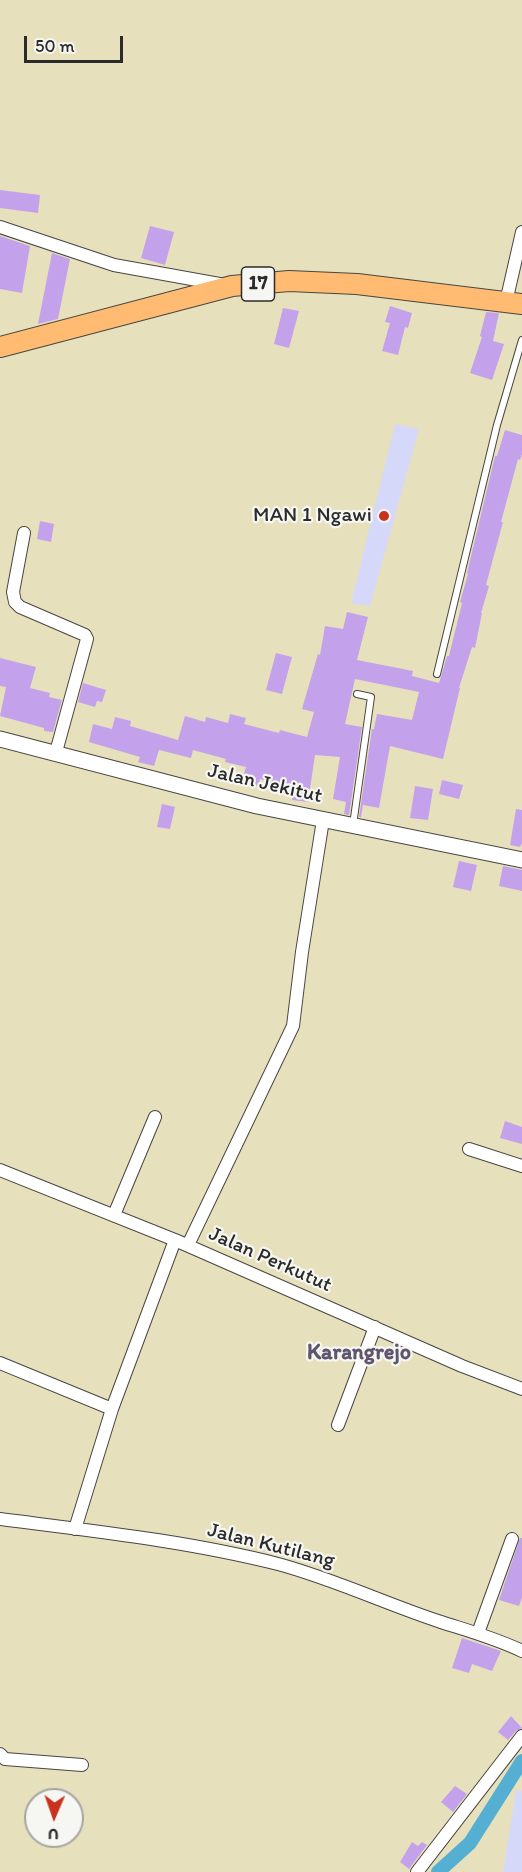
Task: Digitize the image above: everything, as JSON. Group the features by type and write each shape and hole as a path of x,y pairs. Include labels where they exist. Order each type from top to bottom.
{"highway":[{"name":"17","path":"0,347 232,286 289,281 357,284 514,303"}],"street":[{"path":"0,227 114,265 232,286"},
{"path":"514,303 522,232"},
{"path":"24,533 13,592 15,602 20,607 85,635 87,639 56,752"},
{"name":"Jalan Jekitut","path":"0,739 257,806 522,860"},
{"path":"188,1245 293,1026 323,820"},
{"path":"114,1215 155,1117"},
{"path":"469,1149 522,1167"},
{"name":"Jalan Perkutut","path":"0,1170 188,1245 462,1366 522,1389"},
{"path":"75,1528 111,1409 176,1240"},
{"path":"338,1425 375,1328"},
{"path":"0,1364 111,1409"},
{"name":"Jalan Kutilang","path":"0,1519 75,1528 228,1552 329,1580 441,1622 500,1640 522,1651"},
{"path":"478,1633 512,1539"},
{"path":"417,1872 522,1736"},
{"path":"0,1754 5,1759 82,1765"}],"lane":[{"path":"437,674 497,424 522,340"},
{"path":"352,826 371,697 357,694"}],"shaded area":[{"name":"MAN 1 Ngawi","path":"395,424 419,429 370,606 351,603"},
{"path":"516,1790 522,1791 522,1872 503,1872"}],"building":[{"path":"0,190 40,195 38,213 0,208"},
{"path":"150,226 174,232 165,265 141,258"},
{"path":"0,236 30,246 22,293 0,289"},
{"path":"52,253 70,259 58,319 38,324"},
{"path":"390,306 412,313 408,328 405,327 398,355 382,351 390,323 385,322"},
{"path":"283,308 299,311 289,348 274,344"},
{"path":"486,312 499,313 493,341 504,344 492,380 470,373 482,337 480,336"},
{"path":"505,430 522,435 522,454 520,460 518,459 501,522 503,522 486,585 489,586 481,613 475,648 472,647 459,688 443,759 390,746 379,808 363,805 361,817 359,817 372,729 374,729 377,714 412,720 419,692 355,679 345,724 362,727 349,815 344,814 346,802 333,799 340,757 315,755 308,802 292,800 294,788 260,779 258,786 242,781 246,767 225,762 226,759 193,750 191,758 159,750 154,766 138,762 140,757 89,742 93,724 112,729 115,717 131,721 130,726 178,740 185,716 205,722 206,717 228,723 230,714 246,718 244,724 307,737 314,712 302,709 318,654 320,655 325,626 343,629 347,612 368,617 357,660 413,671 412,676 439,683 447,656 449,656 495,456 497,456"},
{"path":"40,521 54,524 51,542 37,539"},
{"path":"276,653 292,657 282,694 266,690"},
{"path":"0,658 36,667 30,688 50,693 49,697 62,700 53,732 0,716 6,687 0,686"},
{"path":"83,683 106,690 102,702 97,701 95,707 78,702"},
{"path":"442,780 463,785 459,799 439,794"},
{"path":"415,786 433,789 428,820 410,818"},
{"path":"162,804 175,807 170,829 157,827"},
{"path":"516,809 522,810 520,847 510,845"},
{"path":"459,861 477,865 471,891 453,887"},
{"path":"503,866 522,870 522,891 499,886"},
{"path":"505,1121 522,1127 522,1144 500,1138"},
{"path":"520,1538 522,1538 522,1597 519,1606 499,1600"},
{"path":"462,1638 501,1651 492,1671 472,1664 469,1673 452,1668"},
{"path":"511,1716 522,1728 508,1740 498,1732"},
{"path":"455,1786 467,1794 453,1812 441,1802"},
{"path":"412,1842 418,1846 422,1842 427,1845 409,1869 400,1862"}],"waterway":[{"path":"438,1872 470,1843 522,1761"}],"place":[{"name":"MAN 1 Ngawi","path":"384,516"}],"district":[{"name":"Karangrejo","path":"359,1353"}]}
